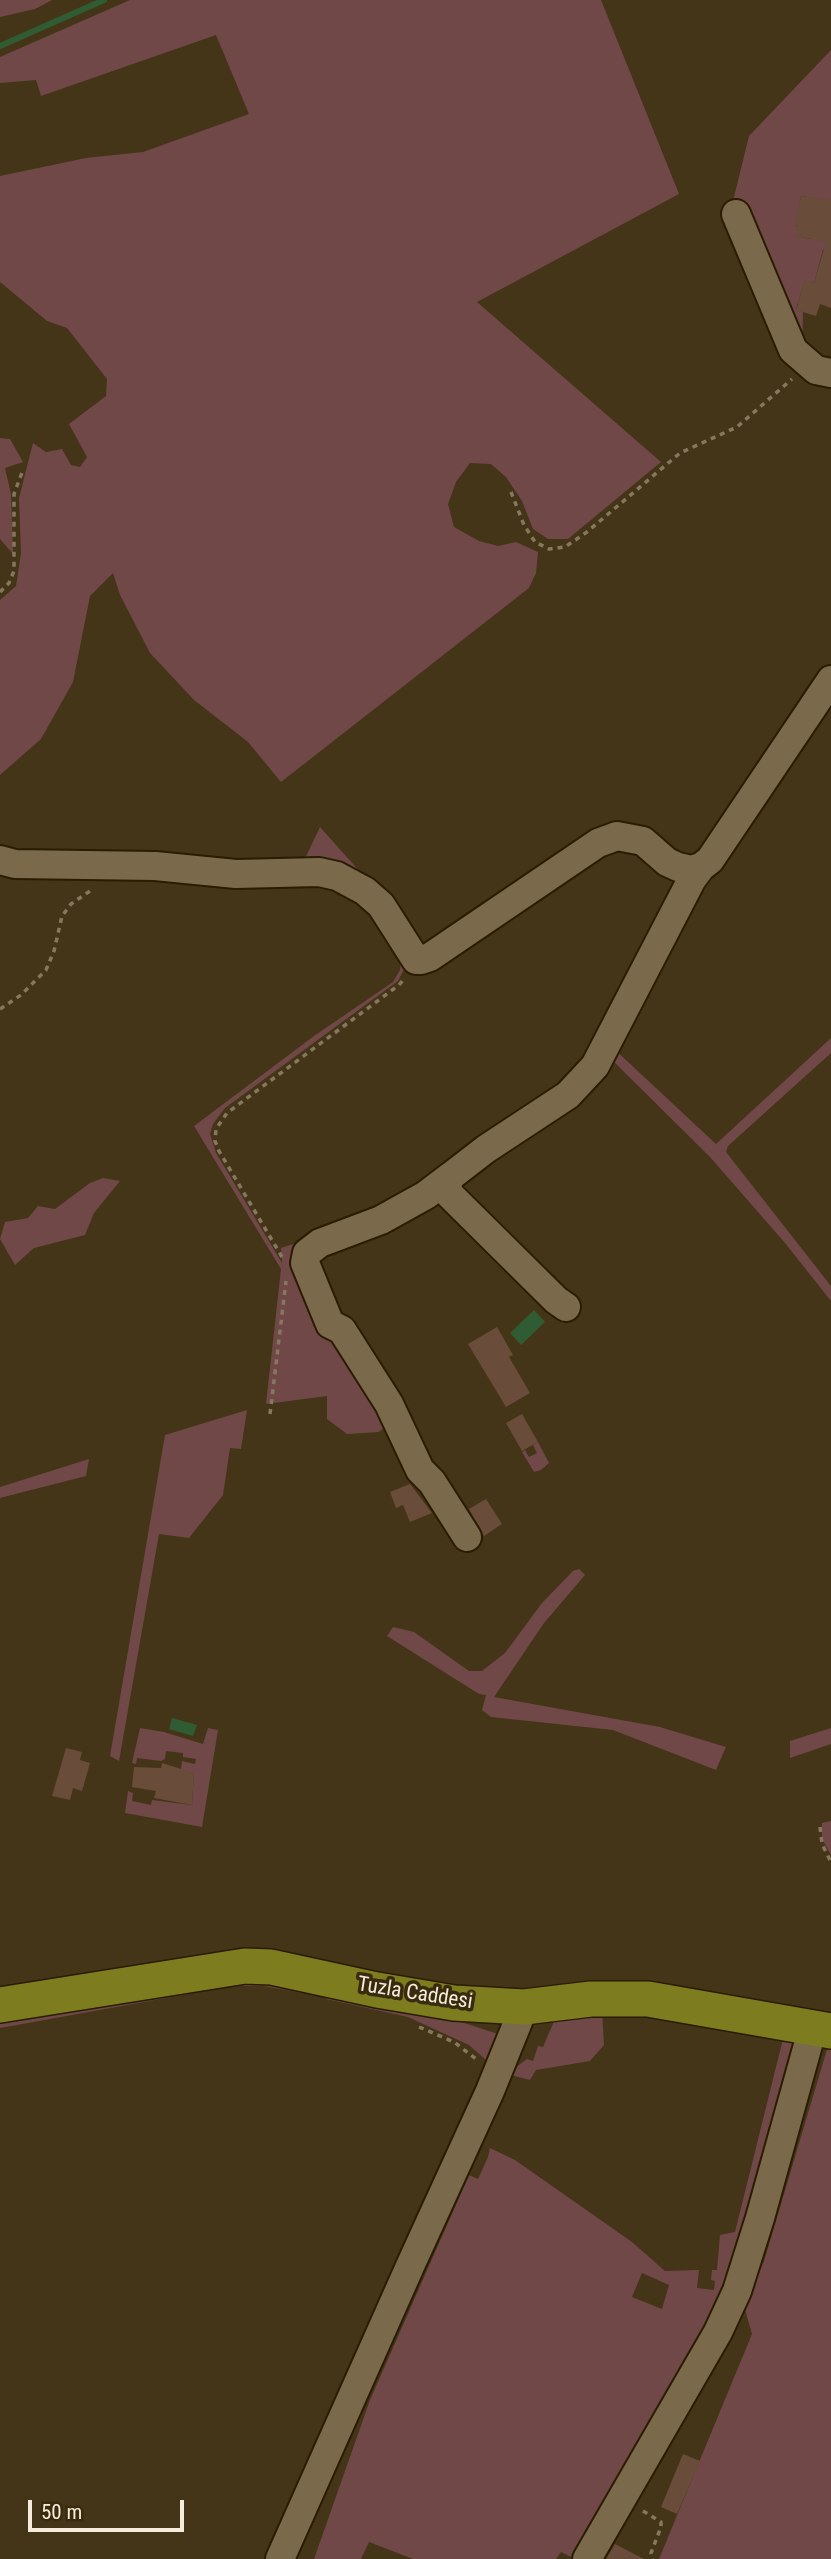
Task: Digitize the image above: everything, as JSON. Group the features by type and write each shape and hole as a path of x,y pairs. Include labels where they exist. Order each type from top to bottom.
{"main road":[{"name":"Tuzla Caddesi","path":"0,2005 245,1966 271,1967 377,1990 454,2003 524,2007 591,1999 648,1999 822,2029"}],"lane":[{"path":"736,214 793,351 822,370"},
{"path":"467,1537 432,1482 420,1471 393,1410 342,1330 330,1324 305,1263 307,1253 320,1243 381,1220 426,1195 524,1122 568,1095 595,1066 692,879 710,860 831,680"},
{"path":"0,860 15,864 155,866 236,874 320,872 337,876 365,891 381,905 416,961 430,957 598,843 617,836 643,841 667,862 678,867 691,870 701,867"},
{"path":"451,1176 447,1189 449,1194 566,1307"},
{"path":"280,2559 497,2076 524,2007"},
{"path":"587,2559 718,2332 737,2291 822,2029"}],"path":[{"path":"511,492 524,525 535,542 549,549 565,547 680,453 737,427 787,382 822,370"},
{"path":"0,592 9,583 13,571 14,494 23,470"},
{"path":"0,1009 21,995 46,970 54,951 62,916 71,904 130,866"},
{"path":"284,1259 219,1151 215,1141 216,1129 227,1113 251,1093 399,985 416,961"},
{"path":"270,1414 287,1269"},
{"path":"820,1827 822,1844 831,1862"},
{"path":"415,2025 454,2042 497,2076"},
{"path":"621,2499 661,2522 651,2553 653,2559"}],"shaded area":[{"path":"0,0 52,0 35,9 0,17"},
{"path":"130,0 601,0 679,194 477,302 661,462 568,539 548,539 533,529 522,501 506,477 491,464 470,463 456,482 448,504 454,527 479,541 498,546 516,542 538,552 536,573 529,588 281,782 248,742 194,700 150,653 120,595 113,573 90,596 73,682 41,739 0,775 0,600 16,586 21,553 19,498 33,443 46,452 62,449 71,465 80,467 87,457 69,424 106,396 107,379 67,328 47,321 0,282 0,176 86,158 143,152 249,114 216,35 41,96 36,80 0,83 0,57"},
{"path":"831,50 831,226 829,241 823,250 814,283 805,281 796,309 803,312 802,353 731,209 749,136","holes":["801,196 820,199 811,239 797,236 798,227 795,226"]},
{"path":"0,438 10,439 23,462 5,468 11,494 13,554 0,539"},
{"path":"320,827 379,893 299,871"},
{"path":"356,889 406,956 398,981 225,1108 213,1124 210,1134 216,1153 282,1263 281,1248 303,1241 390,1423 379,1432 347,1434 327,1419 327,1396 266,1404 281,1269 194,1126 314,1036 393,982 400,970 401,953"},
{"path":"831,1038 831,1053 728,1146 726,1152 831,1286 831,1301 710,1157 606,1054 611,1046 716,1144"},
{"path":"103,1178 120,1181 94,1213 85,1235 34,1248 15,1265 0,1239 5,1222 28,1218 38,1206 55,1209 90,1183"},
{"path":"534,1310 545,1322 521,1345 510,1333"},
{"path":"247,1410 241,1449 230,1448 223,1495 189,1538 159,1534 119,1761 110,1756 165,1435"},
{"path":"538,1442 549,1463 534,1472 522,1452 525,1450 529,1457 537,1453 533,1445"},
{"path":"89,1459 86,1476 0,1498 0,1487"},
{"path":"579,1569 585,1575 544,1623 494,1697 660,1727 726,1747 716,1770 613,1730 491,1717 482,1710 486,1695 479,1694 387,1636 393,1627 414,1632 469,1671 482,1671 505,1653 542,1603 573,1571"},
{"path":"172,1718 197,1725 193,1736 169,1729"},
{"path":"140,1728 203,1744 208,1728 218,1730 202,1827 125,1813 128,1791 133,1793 132,1801 151,1805 152,1800 192,1805 194,1773 181,1770 182,1761 195,1764 196,1759 183,1757 183,1753 166,1751 165,1759 161,1761 137,1758 136,1764 132,1763"},
{"path":"831,1728 831,1744 790,1758 790,1741"},
{"path":"831,1821 831,1855 822,1839 822,1823"},
{"path":"230,1976 310,1985 308,1994 263,1986 232,1986 0,2028 0,2020"},
{"path":"329,1988 449,2018 498,2034 498,2062 486,2060 469,2045 408,2017 326,1999"},
{"path":"602,2010 604,2045 590,2061 536,2070 530,2080 507,2074 527,2059 533,2061 538,2046 543,2047 555,2019"},
{"path":"784,2035 796,2038 741,2230 716,2306 575,2559 561,2552 556,2559 413,2559 369,2542 361,2559 314,2559 370,2400 469,2175 478,2179 490,2148 515,2160 632,2242 665,2271 699,2270 697,2288 714,2290 712,2270 717,2270 720,2235 735,2232","holes":["642,2273 669,2285 662,2309 632,2297"]},
{"path":"828,2046 831,2047 831,2559 659,2559 752,2334 744,2306 764,2261"}],"building":[{"path":"801,196 831,200 831,308 820,304 816,316 796,310 805,280 814,283 826,242 796,236 798,227 794,226"},
{"path":"497,1327 513,1355 509,1357 530,1393 506,1407 468,1344"},
{"path":"522,1414 538,1442 522,1451 506,1423"},
{"path":"410,1484 432,1513 410,1522 403,1505 396,1508 390,1492"},
{"path":"486,1499 502,1524 484,1536 469,1509"},
{"path":"66,1748 82,1752 80,1760 90,1763 82,1791 73,1788 70,1800 52,1796"},
{"path":"162,1763 194,1773 192,1805 154,1798 156,1791 132,1787 134,1767 161,1768"},
{"path":"683,2454 700,2461 677,2514 661,2507"},
{"path":"615,2544 644,2559 606,2559"}],"waterway":[{"path":"0,46 104,0"}]}
